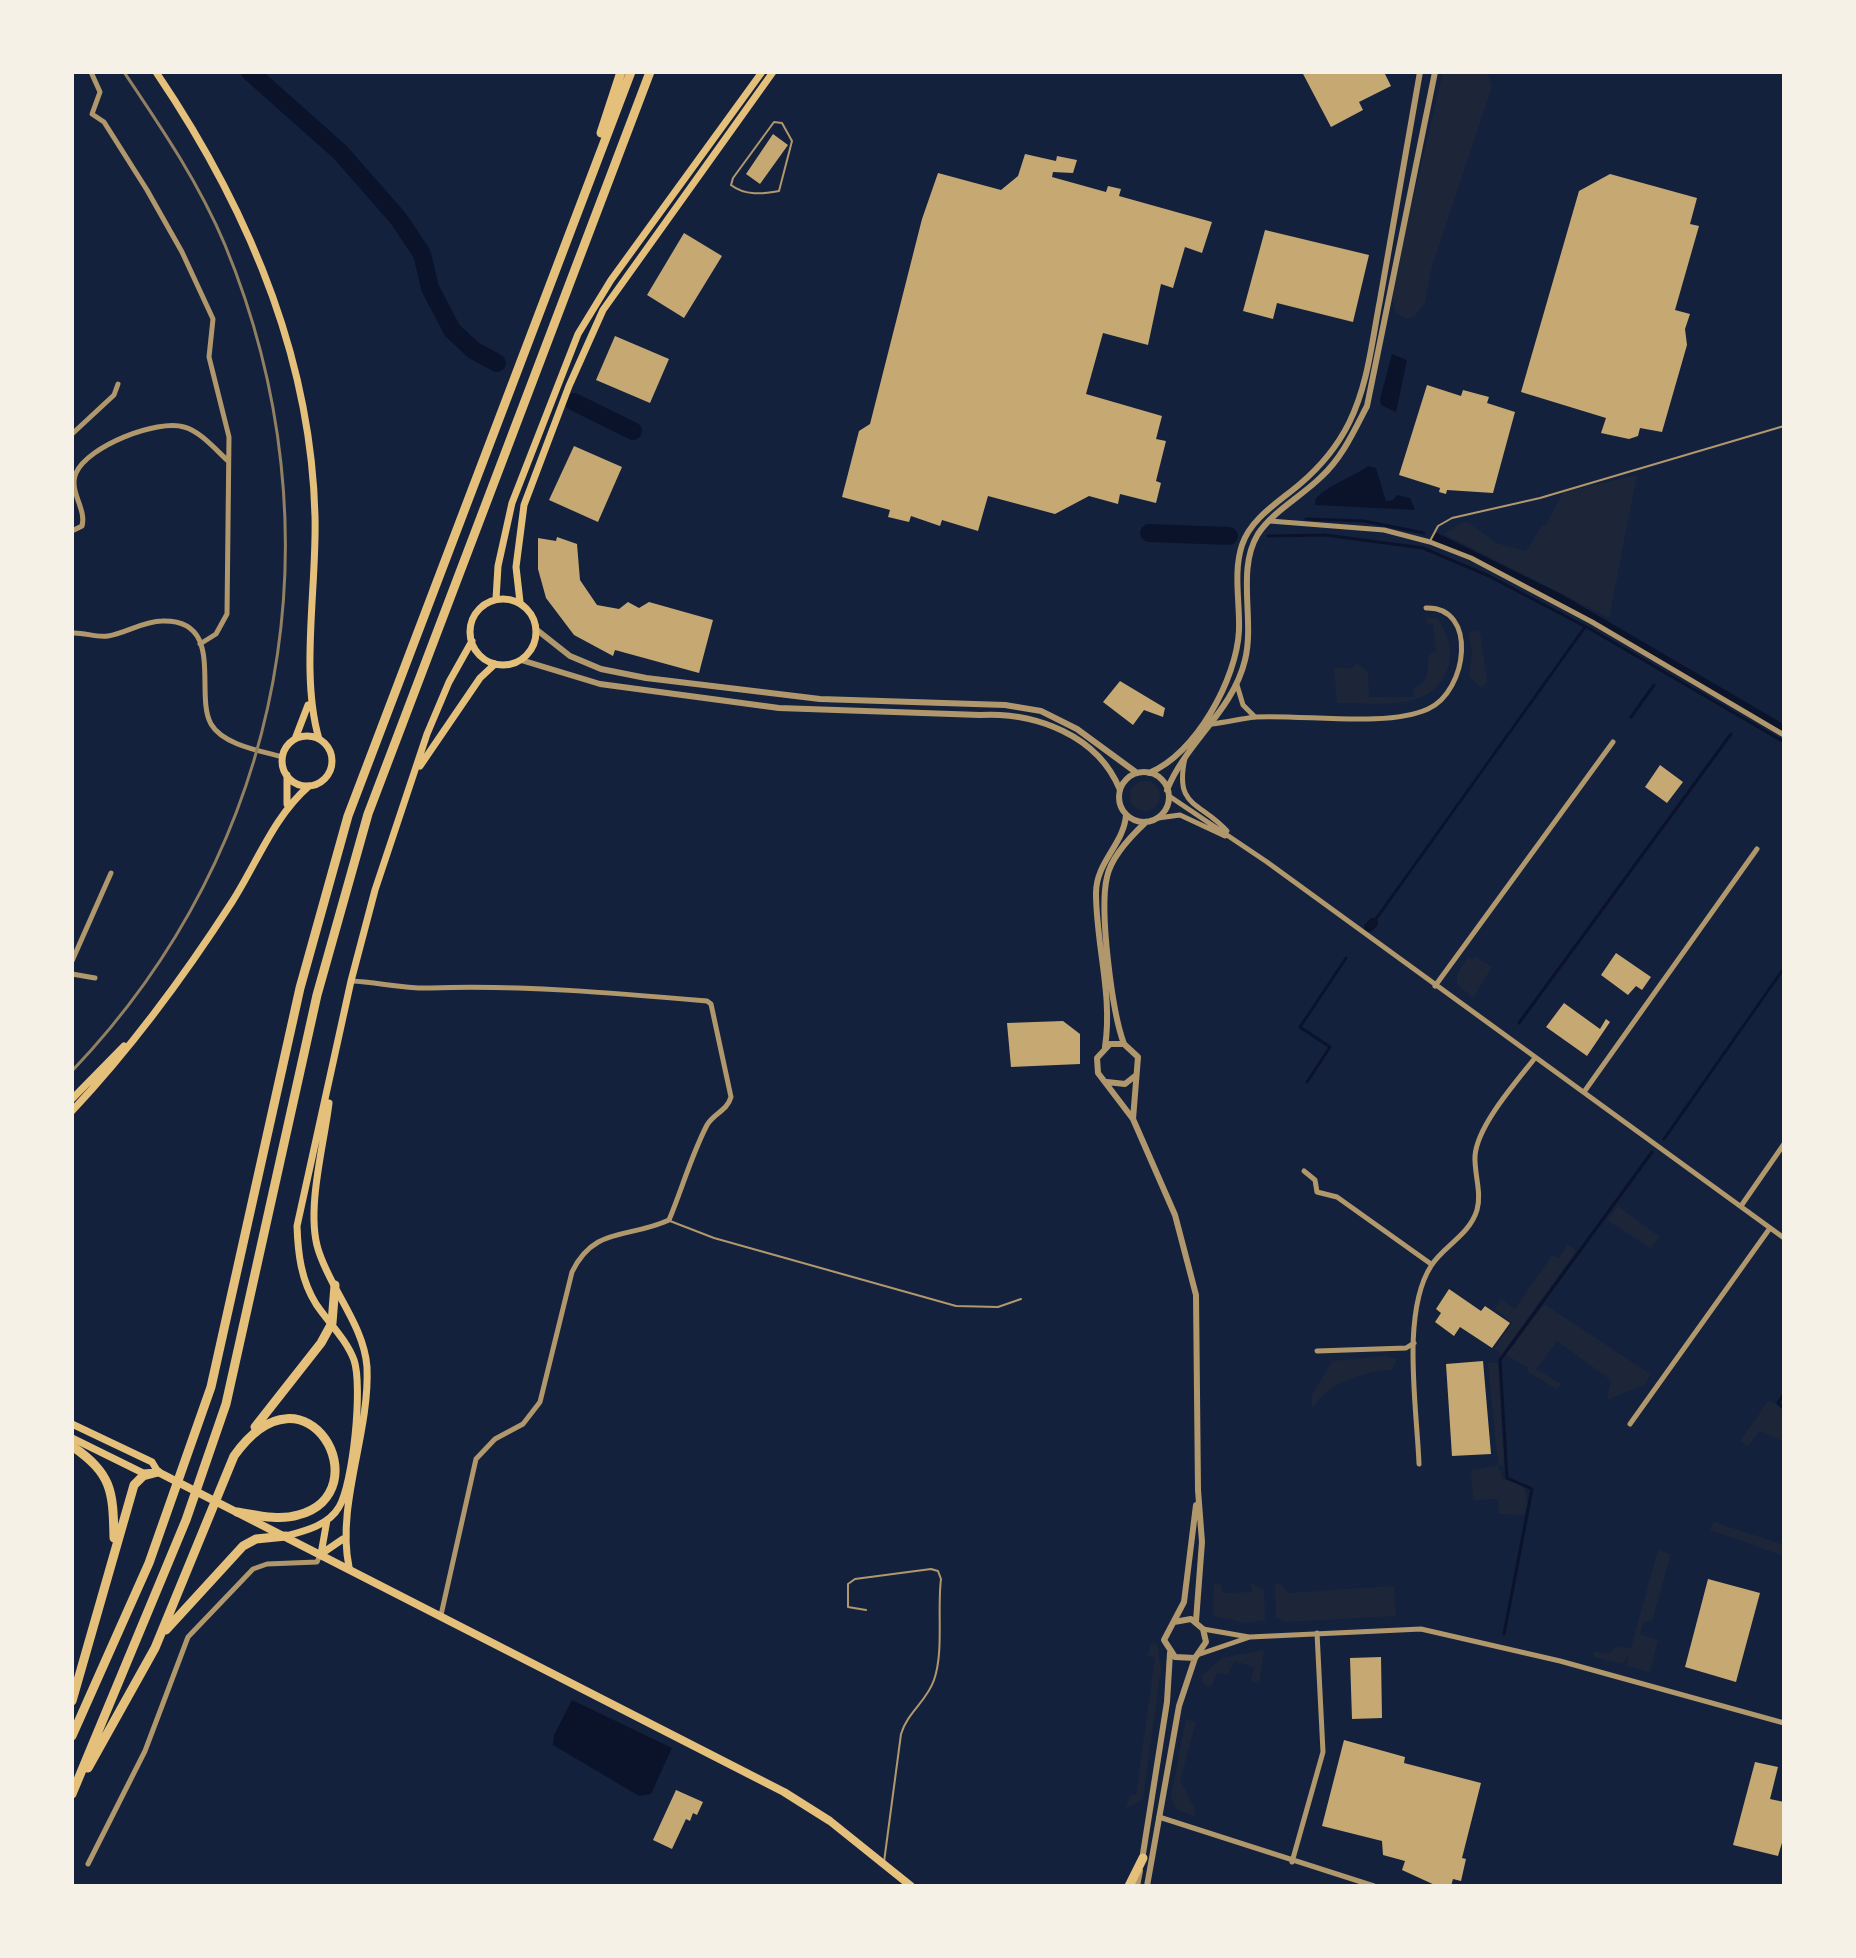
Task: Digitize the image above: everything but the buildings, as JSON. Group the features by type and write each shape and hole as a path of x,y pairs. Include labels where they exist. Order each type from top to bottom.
{"highway":[{"path":"558,258 621,72"},
{"path":"72,1736 149,1563 211,1387 300,988 348,816 631,72"},
{"path":"72,1794 186,1520 226,1404 317,995 368,814 650,72"},
{"path":"72,1794 129,1699 161,1635 220,1483 250,1433 332,1323 335,1285"},
{"path":"237,1512 271,1517 295,1516 311,1511 327,1497 337,1470 330,1444 308,1423 285,1417 268,1421 250,1433"},
{"path":"72,1446 97,1464 108,1480 113,1500 114,1544"},
{"path":"72,1701 114,1544 134,1485 143,1476 158,1472"},
{"path":"161,1635 243,1546 256,1539 286,1536"},
{"path":"1129,1886 1143,1858"}],"main road":[{"path":"156,72 226,186 270,287 290,346 304,408 314,479 316,569 310,699 319,739"},
{"path":"496,599 498,566 512,503 578,334 611,280 762,72"},
{"path":"520,602 516,567 524,505 569,386 603,310 773,72"},
{"path":"416,772 480,678 495,664 521,660 530,652 537,630 531,612 520,602 496,599 478,610 472,619 472,641 479,655 495,664"},
{"path":"286,1536 327,1520 340,1507 346,1488 358,1403 354,1360 306,1283 300,1264 297,1226 351,981 380,877 449,682 472,641"},
{"path":"287,804 287,775 283,757 295,739 310,699"},
{"path":"72,1111 116,1064 232,902 287,804 309,786 324,780 332,766 330,751 319,739 311,736 295,739"},
{"path":"287,775 300,785 309,786"},
{"path":"72,1099 132,1039"},
{"path":"336,1056 314,1218 318,1248 358,1334 367,1364 366,1408 343,1539 349,1567"},
{"path":"72,1424 152,1462 158,1472"},
{"path":"72,1438 143,1473 158,1472 784,1792 830,1821 911,1886"},
{"path":"321,1554 327,1520"},
{"path":"321,1554 343,1539"}],"street":[{"path":"91,72 100,92 92,114 104,122 147,190 182,252 213,319 209,357 229,437 227,614 216,634 200,644"},
{"path":"1120,790 1126,780 1137,773 1149,773 1165,766 1216,704 1233,668 1239,631 1238,563 1244,540 1262,515 1326,458 1342,437 1360,398 1400,194 1420,72"},
{"path":"1158,818 1186,757 1237,685 1249,641 1248,561 1258,534 1323,476 1345,449 1367,406 1435,72"},
{"path":"72,434 114,395 118,384"},
{"path":"72,531 82,526 84,519 74,484 78,469 118,439 165,424 185,427 229,461"},
{"path":"1270,521 1384,530 1430,542 1471,558 1592,622 1784,735"},
{"path":"1212,724 1256,717 1410,715 1442,701 1455,684 1462,663 1461,646 1450,616 1440,609 1426,608"},
{"path":"72,633 113,635 162,620 187,628 200,644 207,665 206,705 211,723 221,735 283,757"},
{"path":"537,630 570,656 601,669 646,678 820,699 1005,705 1041,711 1077,729 1137,773"},
{"path":"521,660 600,684 779,708 980,715 1004,713 1038,719 1071,736 1108,766 1120,790 1120,803 1126,815 1125,829 1103,862 1096,892 1108,1010 1105,1047 1096,1066 1133,1119 1175,1215 1196,1295 1198,1490 1202,1542 1196,1621"},
{"path":"1237,685 1243,705 1256,717"},
{"path":"1435,986 1613,742"},
{"path":"1186,757 1181,783 1185,796 1234,839"},
{"path":"1149,773 1160,779 1168,793 1784,1238"},
{"path":"1126,815 1146,822"},
{"path":"1133,1119 1138,1057 1124,1044 1114,1009 1104,895 1110,868 1131,836 1146,822 1158,818 1180,815 1234,839"},
{"path":"1584,1092 1757,849"},
{"path":"72,961 111,873"},
{"path":"72,974 95,978"},
{"path":"351,981 430,988 452,985 584,990 707,1001 711,1004 717,1046 731,1097 725,1109 710,1120 669,1220 597,1240 579,1258 572,1272 540,1402 523,1424 495,1439 476,1459 441,1615"},
{"path":"1105,1047 1124,1044"},
{"path":"1419,1464 1414,1343 1417,1301 1431,1264 1452,1247 1477,1211 1477,1142 1535,1058"},
{"path":"1106,1082 1125,1084 1135,1076"},
{"path":"1741,1206 1784,1144"},
{"path":"1304,1171 1315,1180 1317,1192 1337,1197 1431,1264"},
{"path":"1630,1424 1770,1228"},
{"path":"1317,1351 1406,1348 1414,1343"},
{"path":"1137,1886 1167,1702 1170,1653 1165,1633 1184,1602 1198,1490"},
{"path":"88,1864 145,1751 188,1637 253,1569 275,1563 317,1562 321,1554"},
{"path":"1147,1886 1179,1706 1206,1642 1203,1629 1196,1621 1185,1618 1174,1622"},
{"path":"1203,1629 1250,1637 1421,1629 1560,1661 1784,1723"},
{"path":"1292,1862 1323,1752 1317,1633"},
{"path":"1170,1653 1182,1660 1250,1637"},
{"path":"1159,1817 1374,1886"}],"lane":[{"path":"774,122 782,123 792,141 779,191 749,193 731,185 774,122"},
{"path":"1430,542 1438,526 1452,518 1540,498 1784,426"},
{"path":"669,1220 714,1238 956,1306 998,1307 1021,1299"},
{"path":"866,1610 848,1607 848,1584 855,1579 931,1569 938,1571 941,1579 936,1676 930,1692 904,1724 901,1734 884,1863"}],"shaded area":[{"path":"1443,72 1487,72 1492,86 1432,266 1425,303 1414,317 1406,319 1396,313 1394,279"},
{"path":"1392,354 1407,360 1396,412 1381,405 1380,399"},
{"path":"1368,466 1376,468 1386,501 1393,500 1397,495 1410,498 1415,510 1315,505 1316,498 1322,493"},
{"path":"1637,475 1609,618 1444,534 1466,521 1496,543 1526,551 1542,526 1546,525 1563,492"},
{"path":"1426,617 1438,619 1449,643 1450,662 1440,683 1429,693 1401,702 1337,703 1334,667 1352,669 1357,663 1368,672 1369,697 1414,697 1413,688 1423,683 1427,674 1429,653 1436,652 1433,625 1427,623"},
{"path":"1480,631 1487,682 1481,688 1469,676 1472,651 1468,632"},
{"path":"1145,781 1156,785 1160,796 1156,807 1145,811 1134,807 1130,796 1134,785"},
{"path":"1474,956 1492,967 1473,998 1457,984 1457,974 1468,957 1473,960"},
{"path":"1618,1206 1660,1237 1650,1248 1607,1220"},
{"path":"1568,1244 1576,1251 1502,1354 1494,1349 1512,1323 1495,1309 1501,1299 1515,1309 1552,1255 1559,1258"},
{"path":"1544,1304 1650,1374 1646,1384 1607,1400 1611,1382 1608,1378 1557,1341 1536,1369 1561,1384 1556,1389 1506,1355"},
{"path":"1386,1356 1397,1359 1392,1370 1369,1373 1336,1385 1312,1409 1312,1395 1332,1361"},
{"path":"1488,1363 1498,1363 1504,1465 1498,1466 1503,1479 1524,1485 1527,1504 1524,1515 1499,1514 1498,1499 1473,1500 1471,1470 1498,1465"},
{"path":"1769,1400 1784,1410 1784,1442 1759,1431 1748,1446 1740,1441"},
{"path":"1714,1522 1784,1545 1784,1556 1710,1530"},
{"path":"1658,1550 1671,1554 1652,1621 1644,1621 1640,1634 1658,1640 1650,1672 1626,1666 1629,1655 1623,1664 1594,1657 1594,1651 1610,1654 1615,1647 1631,1648"},
{"path":"1251,1583 1264,1590 1265,1620 1247,1623 1213,1616 1214,1584 1221,1584 1223,1593 1252,1592"},
{"path":"1280,1583 1288,1593 1394,1586 1396,1616 1285,1622 1276,1618 1275,1584"},
{"path":"1152,1643 1157,1644 1161,1669 1143,1799 1126,1809 1130,1795 1136,1795 1155,1657 1147,1656"},
{"path":"1264,1650 1259,1684 1251,1681 1254,1667 1234,1661 1228,1675 1217,1673 1211,1687 1204,1685 1201,1676 1222,1658"},
{"path":"572,1700 672,1748 651,1794 639,1796 553,1745 554,1735"},
{"path":"1186,1719 1196,1722 1180,1780 1195,1809 1194,1816 1176,1809 1171,1796"}],"waterway":[{"path":"250,72 340,152 398,218 422,254 430,288 452,330 473,350 497,363"},
{"path":"574,402 633,431"},
{"path":"1306,519 1364,521 1424,533"},
{"path":"1149,533 1229,536"},
{"path":"1268,536 1325,535 1423,548 1489,576 1592,630 1784,742"},
{"path":"1436,538 1560,599 1784,730"},
{"path":"1373,923 1585,627"},
{"path":"1631,717 1654,685"},
{"path":"1519,1023 1731,734"},
{"path":"1369,927 1373,923"},
{"path":"1307,1082 1330,1047 1300,1027 1346,958"},
{"path":"1664,1139 1784,968"},
{"path":"1504,1634 1532,1489 1507,1478 1500,1360 1652,1152"},
{"path":"1784,1394 1778,1403 1784,1408"}],"railway":[{"path":"72,1071 145,983 203,888 246,787 273,681 285,573 281,463 261,353 215,222 179,156 124,72"}]}
